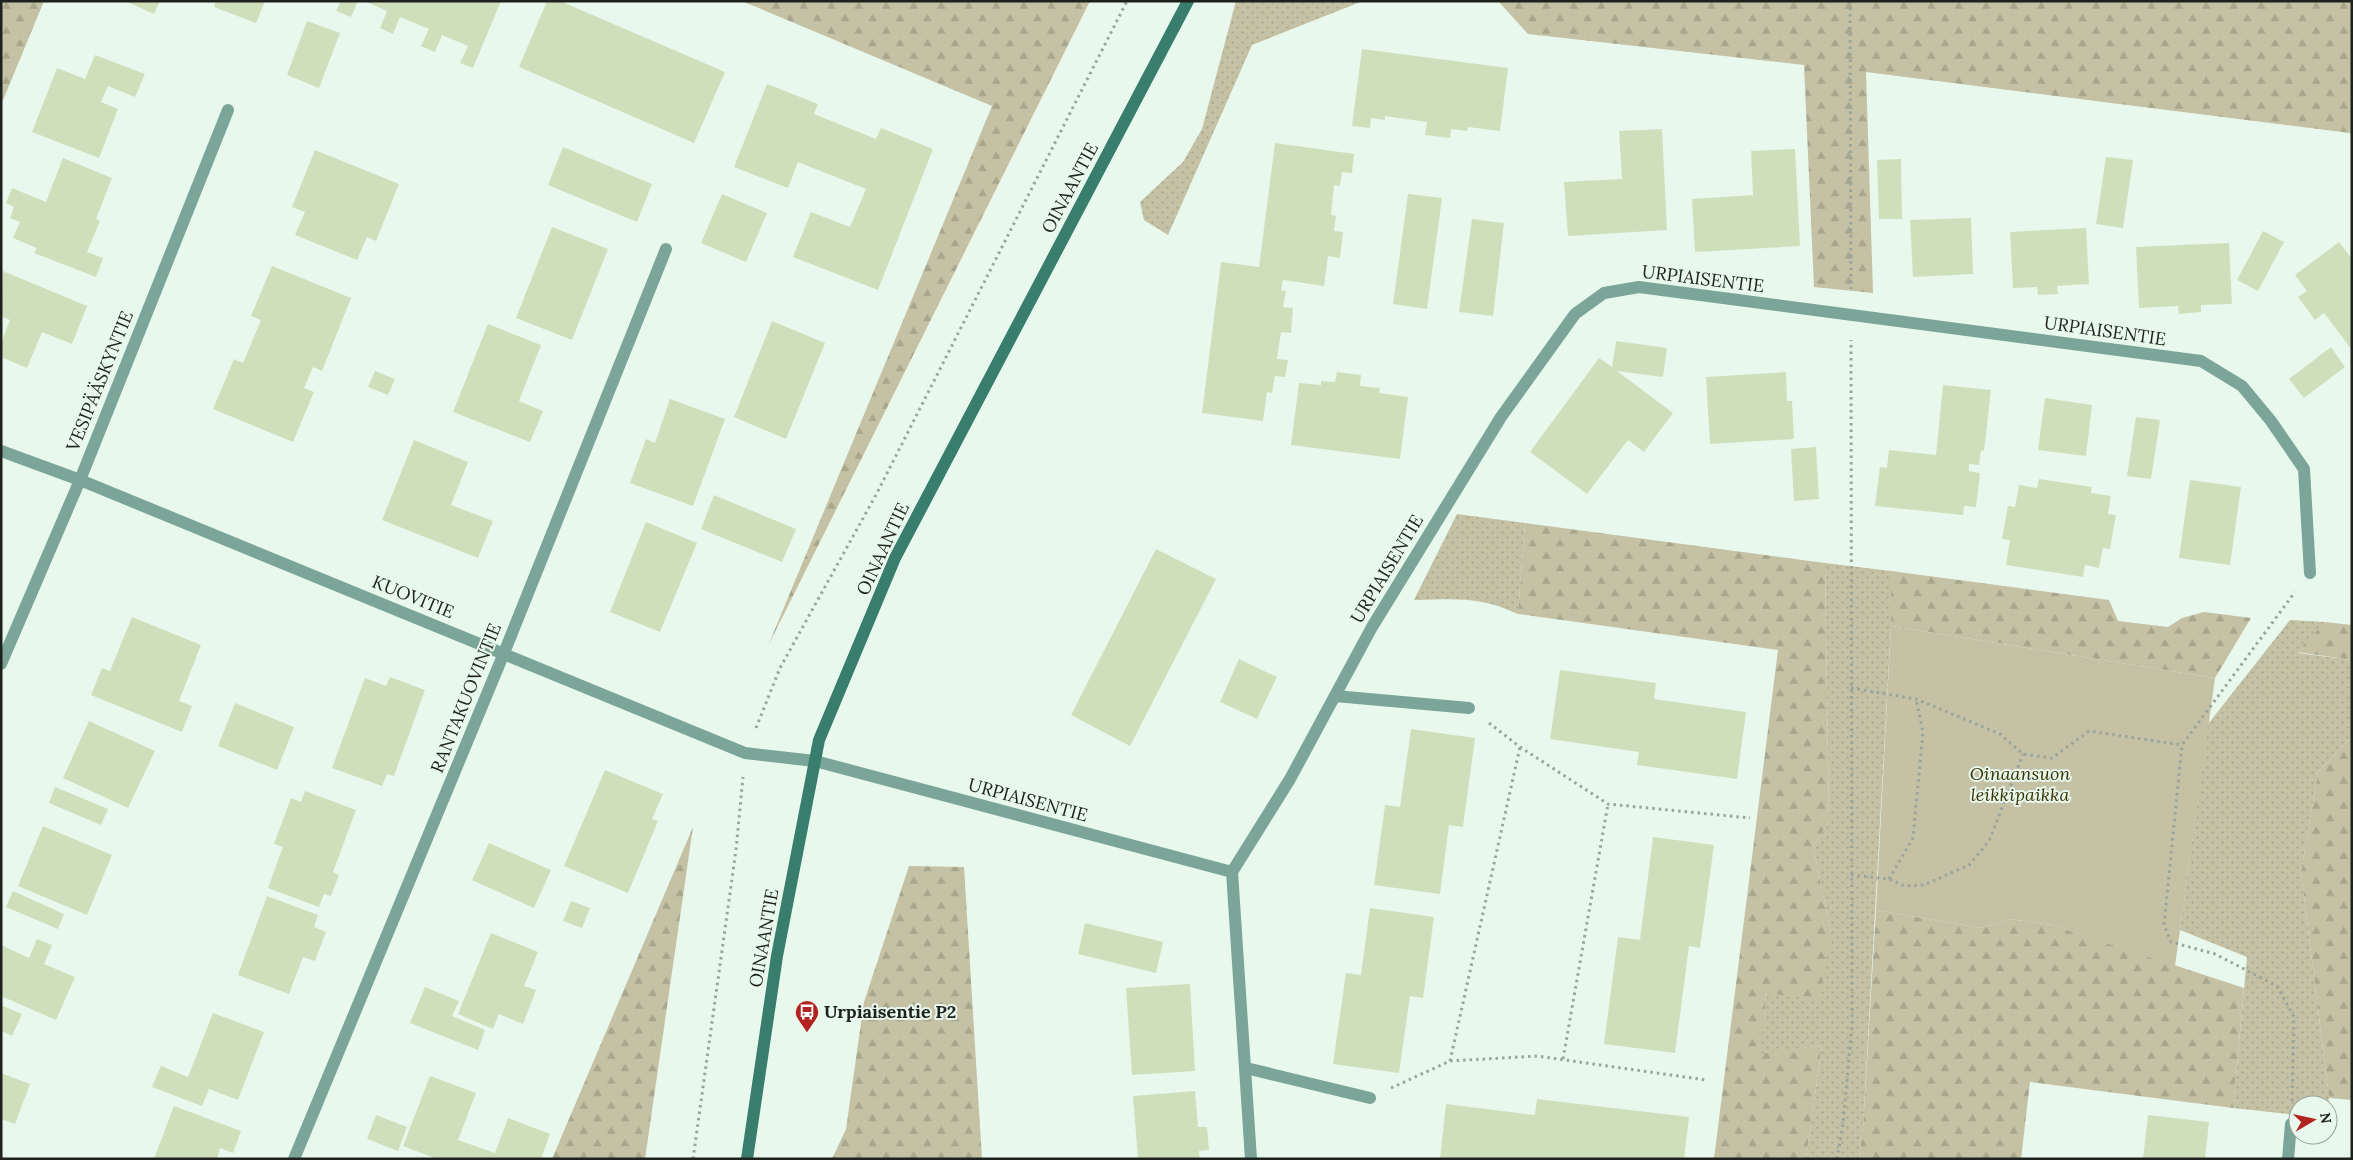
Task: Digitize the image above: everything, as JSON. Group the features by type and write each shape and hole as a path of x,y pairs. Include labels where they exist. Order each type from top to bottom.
{"street":[{"name":"OINAANTIE","path":"747,1159 777,956 819,740 895,558 1188,1"},
{"name":"VESIPÄÄSKYNTIE","path":"1,664 80,480 228,110"},
{"name":"RANTAKUOVINTIE","path":"294,1159 504,653 666,249"},
{"name":"URPIAISENTIE","path":"815,762 1232,872 1290,779 1372,627 1501,417 1575,314 1604,292 1639,287 2201,362 2242,386 2271,421 2304,469 2310,573"},
{"name":"KUOVITIE","path":"1,451 80,480 746,753 815,762"},
{"path":"1335,696 1469,708"},
{"path":"1232,872 1251,1159"},
{"path":"1246,1068 1370,1098"},
{"path":"2288,1159 2289,1145"}],"path":[{"path":"1837,1159 1843,1124 1852,1025 1850,1"},
{"path":"2292,1095 2294,1017 2277,986 2215,954 2171,942 2164,925 2182,745 2310,573"},
{"path":"1851,688 1916,699 2000,734 2023,754 2052,758 2089,731 2182,745"},
{"path":"1889,880 1913,838 1923,732 1916,699"},
{"path":"1469,708 1520,747 1608,804 1750,818"},
{"path":"1450,1061 1520,747"},
{"path":"1851,875 1889,880 1905,886 1924,885 1969,865 1990,841 2023,754"},
{"path":"1564,1059 1608,804"},
{"path":"1370,1098 1450,1061 1536,1056 1706,1080"}],"green space":[{"path":"1,1 44,1 1,105"},
{"path":"742,1 1090,1 768,646 992,106"},
{"path":"1236,1 1363,1 1252,45 1168,235 1144,220 1140,202 1183,162 1202,129"},
{"path":"1498,1 2352,1 2352,135 2350,133 1866,72 1873,293 1814,287 1804,65 1528,34"},
{"path":"1457,514 1525,523 1518,614 1479,601 1455,599 1414,600"},
{"path":"1525,523 1825,563 1829,822 1813,846 1831,933 1819,1000 1767,993 1760,1054 1822,1045 1806,1159 1714,1159 1778,650 1518,614"},
{"path":"1825,563 1891,571 1891,626 1863,1127 1859,1159 1806,1159 1822,1045 1759,1055 1767,993 1831,933 1813,846 1829,822"},
{"path":"1891,571 2109,600 2118,621 2168,627 2182,618 2204,612 2251,618 2215,678 1891,626"},
{"path":"2290,620 2325,622 2298,653 2352,660 2352,737 2318,772 2301,872 2329,1095 2288,1095 2288,1114 2233,1108 2247,957 2180,930 2208,724"},
{"path":"2325,622 2352,625 2352,660 2297,652"},
{"name":"Oinaansuon leikkipaikka","path":"1891,626 2215,678 2175,966 2052,925 2010,919 1981,928 1876,910"},
{"path":"2352,737 2352,1100 2338,1099 2338,1095 2329,1095 2301,872 2318,772"},
{"path":"693,827 645,1159 552,1159"},
{"path":"909,866 964,867 982,1159 832,1159 846,1129 864,1002"},
{"path":"1876,910 1981,928 2010,919 2052,925 2244,988 2233,1108 2030,1082 2021,1159 1859,1159 1863,1127"}],"building":[{"path":"125,1 160,1 154,14"},
{"path":"216,1 265,1 256,23 214,7"},
{"path":"341,1 358,1 351,17 336,11"},
{"path":"364,1 501,1 473,68 460,63 468,46 442,35 435,52 421,46 429,29 400,17 393,34 380,28 387,11"},
{"path":"547,1 560,1 725,72 694,143 519,67"},
{"path":"307,21 340,33 319,88 287,75"},
{"path":"1362,49 1508,68 1500,131 1468,127 1467,131 1451,129 1450,138 1425,135 1427,122 1385,116 1385,120 1371,118 1370,128 1352,126"},
{"path":"95,55 145,74 135,97 108,86 101,102 118,109 99,158 32,132 57,68 85,79"},
{"path":"767,84 818,104 814,114 876,139 881,128 933,149 878,290 793,257 811,212 850,227 866,189 798,162 788,188 734,167"},
{"path":"1662,129 1667,230 1568,236 1564,182 1622,179 1619,131"},
{"path":"1275,143 1354,154 1352,173 1342,172 1340,186 1334,185 1331,215 1336,216 1334,231 1343,232 1340,258 1328,256 1324,286 1283,280 1281,290 1286,291 1283,307 1293,308 1291,333 1281,332 1277,359 1288,360 1285,377 1275,376 1272,393 1267,392 1263,421 1202,413 1221,262 1259,267"},
{"path":"563,147 652,184 637,222 548,185"},
{"path":"1795,149 1800,246 1695,252 1692,199 1753,195 1751,151"},
{"path":"315,150 399,184 376,241 367,237 357,260 295,235 305,212 292,207"},
{"path":"2106,157 2133,160 2123,228 2096,224"},
{"path":"63,158 112,178 96,219 100,221 87,252 103,258 96,277 34,253 37,248 13,238 20,222 10,218 14,207 6,203 12,188 46,202"},
{"path":"1901,159 1902,219 1879,219 1877,160"},
{"path":"722,194 767,213 746,262 701,243"},
{"path":"1408,194 1442,198 1427,309 1393,304"},
{"path":"1971,218 1973,274 1913,277 1910,220"},
{"path":"1472,219 1504,223 1493,316 1459,312"},
{"path":"552,227 608,249 572,340 516,318"},
{"path":"2086,228 2089,284 2057,286 2058,294 2038,295 2037,287 2013,288 2010,232"},
{"path":"2263,231 2284,242 2258,291 2237,280"},
{"path":"2339,242 2352,259 2352,350 2324,313 2315,320 2298,297 2307,291 2295,275"},
{"path":"2229,243 2232,304 2201,305 2201,312 2179,314 2178,306 2139,308 2136,247"},
{"path":"272,266 351,298 322,371 313,367 304,388 314,392 293,442 213,409 234,359 243,363 261,320 251,316"},
{"path":"3,271 87,306 72,344 42,332 27,368 1,357 1,343 10,320 1,316"},
{"path":"772,321 825,343 786,439 734,417"},
{"path":"488,324 541,345 519,401 543,411 530,442 453,412"},
{"path":"1616,341 1667,348 1663,377 1617,371 1673,413 1644,452 1628,440 1587,494 1530,452 1599,358 1612,367"},
{"path":"2331,347 2345,367 2304,398 2289,379"},
{"path":"375,371 395,379 388,395 368,387"},
{"path":"1337,372 1361,375 1360,386 1380,388 1379,393 1408,397 1400,459 1291,445 1299,383 1321,385 1321,381 1335,382"},
{"path":"1786,372 1787,401 1792,401 1794,439 1710,444 1706,377"},
{"path":"1943,385 1991,390 1984,451 1981,450 1979,465 1969,464 1969,471 1980,473 1976,507 1964,506 1963,515 1875,506 1880,467 1887,468 1889,450 1936,455"},
{"path":"2045,398 2092,405 2086,456 2038,450"},
{"path":"670,399 725,419 693,506 630,483 646,439 655,443"},
{"path":"2136,417 2160,420 2151,479 2127,476"},
{"path":"414,440 468,462 451,505 493,521 478,558 382,520"},
{"path":"1816,447 1819,499 1794,501 1791,449"},
{"path":"2039,479 2092,487 2091,493 2111,496 2108,514 2116,515 2110,549 2103,548 2099,568 2085,565 2083,577 2006,565 2010,540 2002,539 2008,506 2015,507 2019,485 2037,488"},
{"path":"2190,480 2241,487 2230,565 2179,558"},
{"path":"714,495 796,529 782,562 701,529"},
{"path":"646,522 697,543 660,632 610,612"},
{"path":"1156,549 1216,579 1130,746 1071,715"},
{"path":"132,617 201,645 179,701 192,706 182,732 91,695 102,668 110,671"},
{"path":"1239,659 1277,677 1257,719 1220,702"},
{"path":"1560,670 1656,683 1654,699 1746,712 1737,779 1637,765 1639,752 1550,739"},
{"path":"390,677 425,690 394,776 387,774 382,786 332,768 365,678 386,686"},
{"path":"235,703 294,727 277,770 218,746"},
{"path":"89,721 155,751 128,808 63,778"},
{"path":"1411,729 1475,738 1463,827 1449,825 1440,894 1374,885 1385,805 1400,807"},
{"path":"605,770 663,794 652,819 658,821 628,893 564,866"},
{"path":"55,787 108,809 101,825 49,803"},
{"path":"305,791 356,810 333,872 339,875 331,896 324,894 319,907 268,888 283,847 274,844 291,798 301,802"},
{"path":"43,826 112,855 87,915 18,886"},
{"path":"1653,837 1714,845 1700,948 1689,946 1675,1053 1604,1044 1618,937 1640,940"},
{"path":"489,843 551,870 534,908 472,880"},
{"path":"13,891 64,914 58,929 6,907"},
{"path":"267,896 318,915 314,927 326,932 315,961 303,957 289,994 238,975"},
{"path":"571,901 590,908 582,928 563,921"},
{"path":"1370,908 1434,917 1423,998 1410,996 1399,1073 1333,1064 1346,973 1361,975"},
{"path":"1085,923 1163,942 1156,973 1078,954"},
{"path":"491,933 538,952 524,986 536,990 523,1024 499,1014 493,1029 458,1014"},
{"path":"37,939 52,945 44,964 75,977 56,1020 1,996 1,945 29,958"},
{"path":"1190,984 1195,1071 1132,1075 1126,988"},
{"path":"425,987 459,1001 452,1016 485,1030 478,1050 410,1023"},
{"path":"1,1005 22,1014 12,1036 1,1031"},
{"path":"213,1013 264,1032 238,1100 209,1089 202,1106 152,1087 161,1066 188,1077"},
{"path":"1,1073 30,1084 15,1124 1,1119"},
{"path":"430,1076 476,1093 458,1140 495,1153 508,1118 550,1134 541,1159 437,1159 403,1146"},
{"path":"1195,1091 1198,1127 1207,1127 1209,1150 1199,1151 1200,1159 1138,1159 1133,1096"},
{"path":"1537,1099 1689,1117 1684,1159 1440,1159 1446,1104 1535,1115"},
{"path":"174,1106 241,1131 233,1153 220,1148 217,1159 154,1159"},
{"path":"376,1115 407,1127 398,1151 367,1139"},
{"path":"2148,1115 2209,1122 2205,1159 2143,1159"}],"place":[{"name":"Urpiaisentie P2","path":"807,1033"}]}
